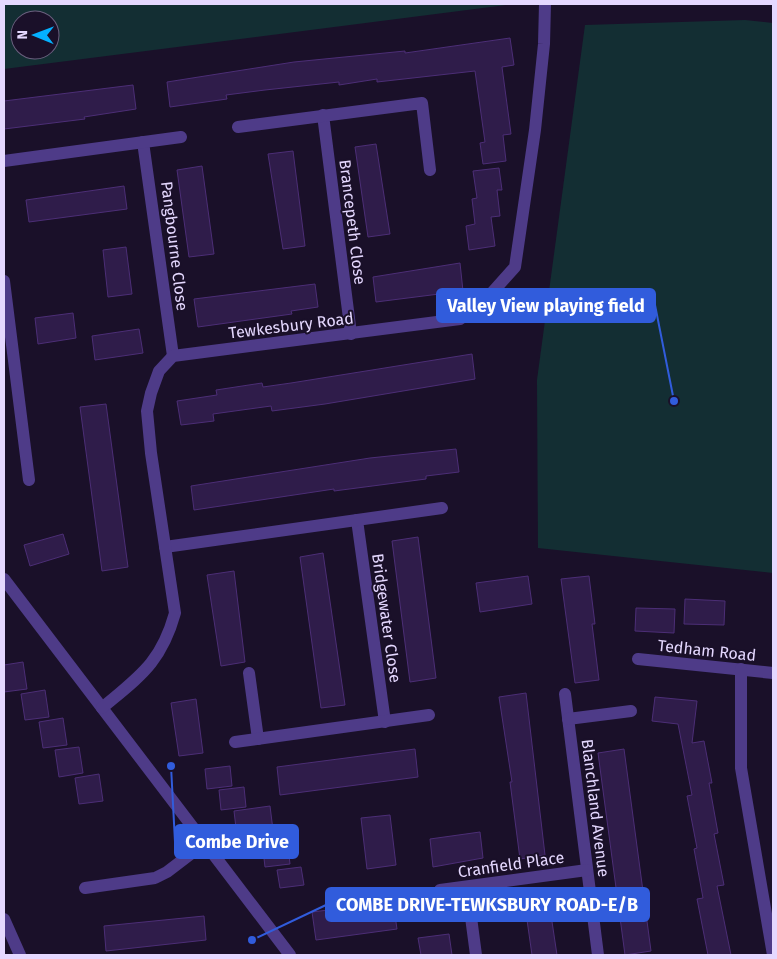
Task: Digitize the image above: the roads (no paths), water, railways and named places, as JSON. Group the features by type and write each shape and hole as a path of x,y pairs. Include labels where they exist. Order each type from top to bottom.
{"street":[{"name":"Tewkesbury Road","path":"173,356 460,319 481,305 515,267 535,130 544,44 545,4"},
{"path":"238,127 422,103 430,170"},
{"name":"Brancepeth Close","path":"323,116 351,334"},
{"path":"4,161 181,137"},
{"name":"Pangbourne Close","path":"143,142 173,356"},
{"path":"4,281 29,480"},
{"path":"102,708 140,676 159,654 168,638 175,613 147,412 159,371 173,356"},
{"path":"165,547 442,508"},
{"name":"Bridgewater Close","path":"357,520 385,722"},
{"path":"4,579 290,955"},
{"name":"Tedham Road","path":"638,659 773,673"},
{"path":"741,669 741,768 773,955"},
{"path":"249,673 258,739"},
{"name":"Blanchland Avenue","path":"565,694 598,955"},
{"path":"568,719 631,711"},
{"path":"235,742 429,715"},
{"path":"85,888 155,878 175,867 204,843"},
{"name":"Cranfield Place","path":"440,890 588,870"},
{"path":"467,887 476,955"},
{"path":"4,919 20,955"}],"place":[{"name":"Valley View playing field","path":"674,401"},
{"name":"Combe Drive","path":"171,766"},
{"name":"COMBE DRIVE-TEWKSBURY ROAD-E/B","path":"252,940"}]}
